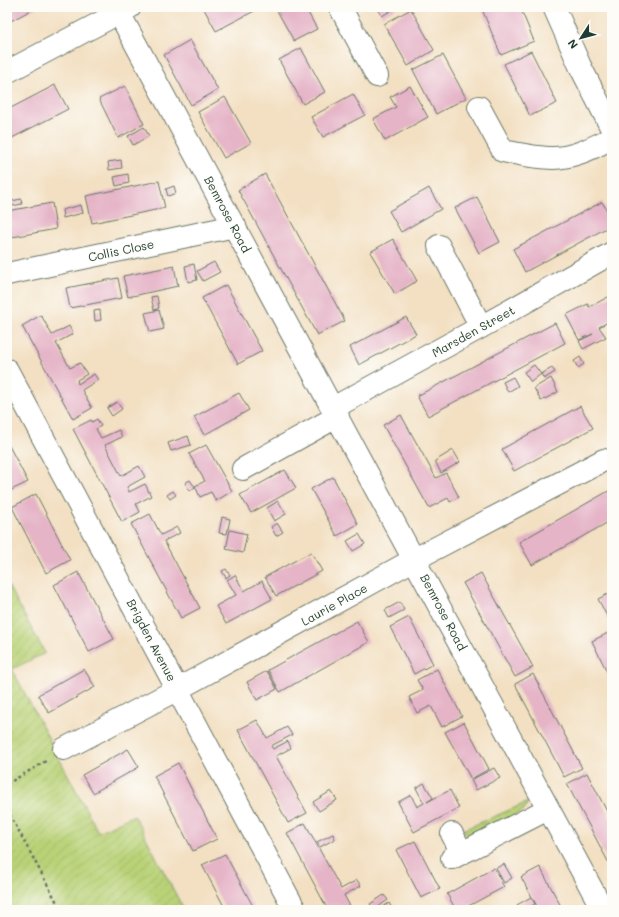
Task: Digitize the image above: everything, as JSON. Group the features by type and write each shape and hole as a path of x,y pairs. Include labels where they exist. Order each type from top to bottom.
{"street":[{"path":"340,7 377,76"},
{"path":"554,7 580,66 612,129"},
{"path":"7,72 125,10"},
{"name":"Bemrose Road","path":"125,10 235,226 603,910"},
{"path":"479,107 502,152 553,158 584,151 612,138"},
{"name":"Collis Close","path":"7,274 235,226"},
{"path":"439,246 481,327"},
{"name":"Marsden Street","path":"335,412 612,253"},
{"name":"Brigden Avenue","path":"7,370 295,910"},
{"path":"243,469 335,412"},
{"name":"Laurie Place","path":"64,749 178,690 415,559 604,460"},
{"path":"452,834 457,856 548,809"}],"path":[{"path":"7,784 64,749"},
{"path":"7,809 61,910"}],"green space":[{"path":"7,584 45,653 12,669 98,832 134,815 184,910 7,910"},
{"path":"528,802 524,810 478,835 468,836 463,830"}],"building":[{"path":"7,7 37,7 7,23"},
{"path":"208,7 260,8 216,31 204,9"},
{"path":"275,7 305,7 317,29 294,41"},
{"path":"377,7 397,7 382,16"},
{"path":"481,7 520,7 534,41 501,55"},
{"path":"411,9 434,50 408,66 384,24"},
{"path":"190,40 218,90 191,105 164,55"},
{"path":"301,48 325,92 303,104 279,60"},
{"path":"531,51 557,103 530,116 504,64"},
{"path":"443,55 466,98 436,114 413,70"},
{"path":"55,85 68,109 12,138 7,130 7,110"},
{"path":"125,86 144,124 118,138 99,99"},
{"path":"410,86 428,117 385,141 373,119 396,107 390,97"},
{"path":"353,94 365,115 323,137 311,117"},
{"path":"225,97 251,143 224,158 198,112"},
{"path":"144,127 149,136 133,145 128,136"},
{"path":"121,160 122,168 109,170 108,162"},
{"path":"128,174 129,183 116,186 114,177"},
{"path":"265,174 345,321 317,335 238,190"},
{"path":"159,181 165,208 92,223 86,196"},
{"path":"174,186 176,193 168,196 166,189"},
{"path":"429,188 441,209 401,232 389,211"},
{"path":"477,197 500,242 479,253 455,208"},
{"path":"21,199 22,204 7,207 7,202"},
{"path":"602,202 612,219 612,225 525,272 513,249"},
{"path":"52,203 56,229 7,238 7,211"},
{"path":"81,205 83,213 63,218 62,210"},
{"path":"393,239 417,281 395,294 370,252"},
{"path":"214,262 220,272 203,281 197,271"},
{"path":"194,264 197,280 188,282 185,266"},
{"path":"174,266 178,286 128,297 123,276"},
{"path":"118,278 122,298 70,308 66,288"},
{"path":"226,285 262,351 238,364 202,298"},
{"path":"157,296 159,308 154,310 151,297"},
{"path":"610,296 612,301 612,320 599,327 606,337 583,349 579,341 593,334 579,340 566,315 588,304 589,307"},
{"path":"100,310 101,320 95,321 94,311"},
{"path":"159,310 164,329 150,332 145,313"},
{"path":"41,315 52,335 69,326 73,334 56,343 70,368 80,363 87,374 77,380 78,384 94,374 98,380 82,390 92,408 73,419 22,326"},
{"path":"406,317 416,334 359,365 350,347"},
{"path":"555,323 565,343 428,416 417,396"},
{"path":"580,357 584,364 578,368 574,361"},
{"path":"534,365 541,374 531,382 524,372"},
{"path":"552,368 555,372 544,379 541,374"},
{"path":"513,377 518,386 508,392 503,382"},
{"path":"551,378 558,392 541,401 534,388"},
{"path":"239,393 249,410 204,435 194,417"},
{"path":"117,402 122,409 112,416 107,408"},
{"path":"580,406 593,428 514,471 502,449"},
{"path":"401,415 436,478 446,473 459,497 450,502 448,498 429,508 383,425"},
{"path":"97,419 101,426 96,429 101,438 119,430 122,437 105,445 121,476 139,466 145,477 127,487 129,492 145,484 151,496 136,504 140,512 122,522 73,429 91,420 92,422"},
{"path":"188,436 191,445 171,451 168,443"},
{"path":"7,442 28,482 7,492"},
{"path":"206,445 232,491 216,501 211,492 200,497 195,486 205,481 189,454"},
{"path":"453,450 460,462 441,473 435,461"},
{"path":"285,470 296,488 251,513 240,495"},
{"path":"333,477 358,524 337,536 311,489"},
{"path":"190,480 195,487 190,491 185,483"},
{"path":"612,489 612,520 532,565 519,542"},
{"path":"173,491 176,495 170,499 167,495"},
{"path":"36,494 70,560 46,573 12,507"},
{"path":"278,501 286,514 274,521 267,508"},
{"path":"150,514 161,535 177,527 180,533 164,541 200,608 181,618 131,524"},
{"path":"222,517 230,519 227,534 219,533"},
{"path":"277,523 283,532 276,536 271,527"},
{"path":"230,530 247,534 243,553 226,549"},
{"path":"359,534 365,544 353,551 347,541"},
{"path":"311,552 322,571 276,596 265,577"},
{"path":"226,569 230,575 226,578 222,571"},
{"path":"78,572 114,639 89,652 54,585"},
{"path":"481,573 533,667 515,677 463,583"},
{"path":"235,575 244,591 262,581 272,599 226,624 216,606 236,595 227,580"},
{"path":"612,592 612,616 608,618 598,599"},
{"path":"400,602 404,610 389,618 385,610"},
{"path":"409,617 433,664 414,674 390,627"},
{"path":"357,621 369,642 280,692 268,670"},
{"path":"612,631 612,682 592,641"},
{"path":"84,669 95,687 49,713 38,695"},
{"path":"437,669 462,716 442,727 431,706 417,713 409,697 423,690 417,680"},
{"path":"267,671 277,689 257,700 247,682"},
{"path":"533,674 582,768 564,777 515,684"},
{"path":"257,720 267,738 287,727 292,735 271,746 273,749 288,741 291,748 276,756 307,813 288,823 238,730"},
{"path":"464,722 489,769 471,779 445,732"},
{"path":"128,749 139,767 93,793 82,775"},
{"path":"178,763 217,839 193,851 154,776"},
{"path":"494,768 500,778 476,790 471,780"},
{"path":"587,773 612,821 612,869 567,784"},
{"path":"424,783 433,798 427,802 450,790 459,808 414,832 398,802 411,795 417,807 424,803 416,788"},
{"path":"331,791 337,800 319,811 313,802"},
{"path":"305,823 341,889 357,880 361,886 344,895 352,910 328,910 287,833"},
{"path":"333,834 335,839 320,847 317,842"},
{"path":"415,841 440,889 421,898 396,850"},
{"path":"225,854 255,910 226,910 202,865"},
{"path":"504,864 512,878 504,883 496,868"},
{"path":"540,867 563,910 539,910 521,877"},
{"path":"494,868 504,887 461,910 456,910 447,894"},
{"path":"384,895 388,900 374,910 370,904"},
{"path":"531,897 535,904 524,910 520,910 517,905"},
{"path":"389,903 393,910 377,910"}]}
